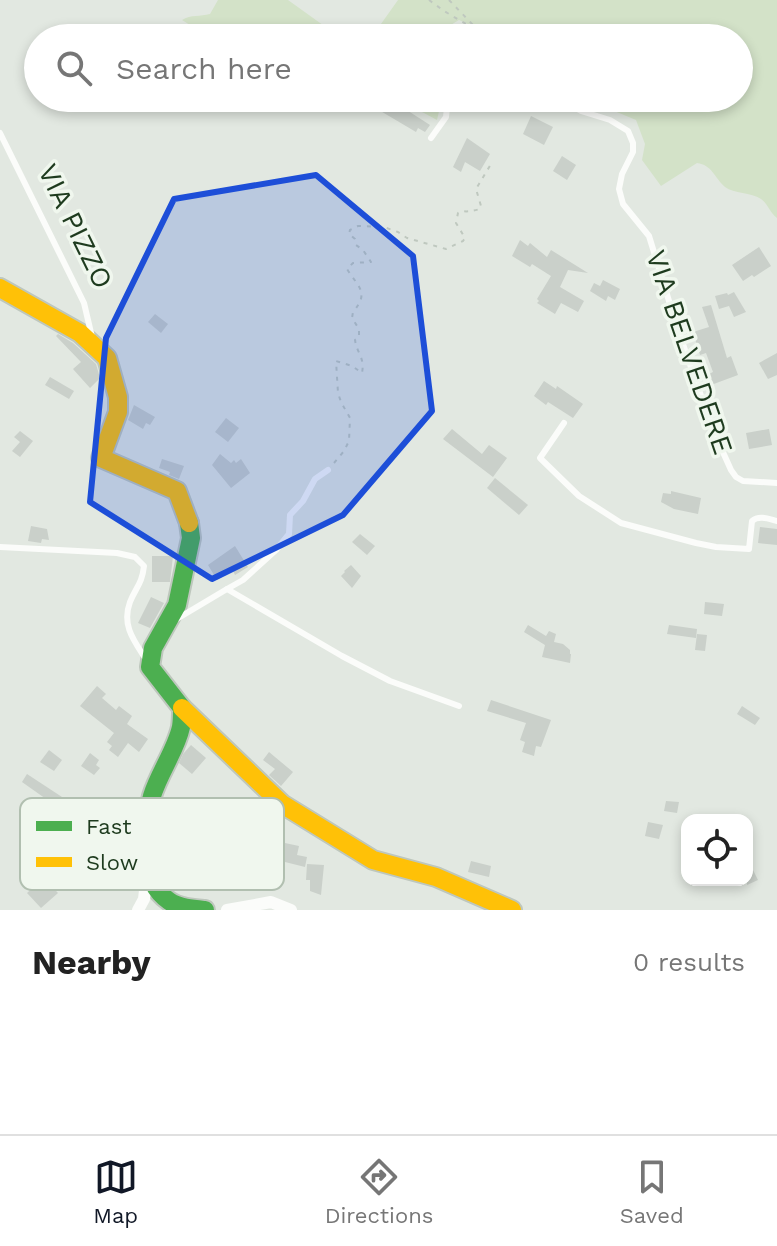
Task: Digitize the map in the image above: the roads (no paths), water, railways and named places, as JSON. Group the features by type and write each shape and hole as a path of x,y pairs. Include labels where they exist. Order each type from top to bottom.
{"street":[{"name":"VIA PIZZO","path":"0,288 80,333 107,358 118,397 118,412 101,458 177,491 188,517 191,538 177,605 153,648 150,667"},
{"path":"150,667 182,708 276,798"},
{"path":"152,798 181,727 182,708"},
{"path":"284,805 373,860 436,877 512,910"},
{"path":"138,910 145,890"},
{"path":"158,890 169,901 186,908 205,910"},
{"path":"227,910 271,902 291,910"}],"lane":[{"path":"431,138 447,112"},
{"name":"VIA BELVEDERE","path":"584,112 610,120 628,131 633,143 633,152 622,174 619,189 623,204 649,236 696,384 731,470 743,481 777,483"},
{"name":"VIA PIZZO","path":"0,133 84,303 94,346"},
{"path":"564,423 540,458 579,496 621,523 696,543 749,549 752,521 764,518 777,521"},
{"path":"165,626 243,580 276,550 289,534 290,515 303,501 315,479 328,470"},
{"path":"0,547 117,553 135,557 144,566 126,623 150,667"},
{"path":"227,589 390,681 459,706"}]}
